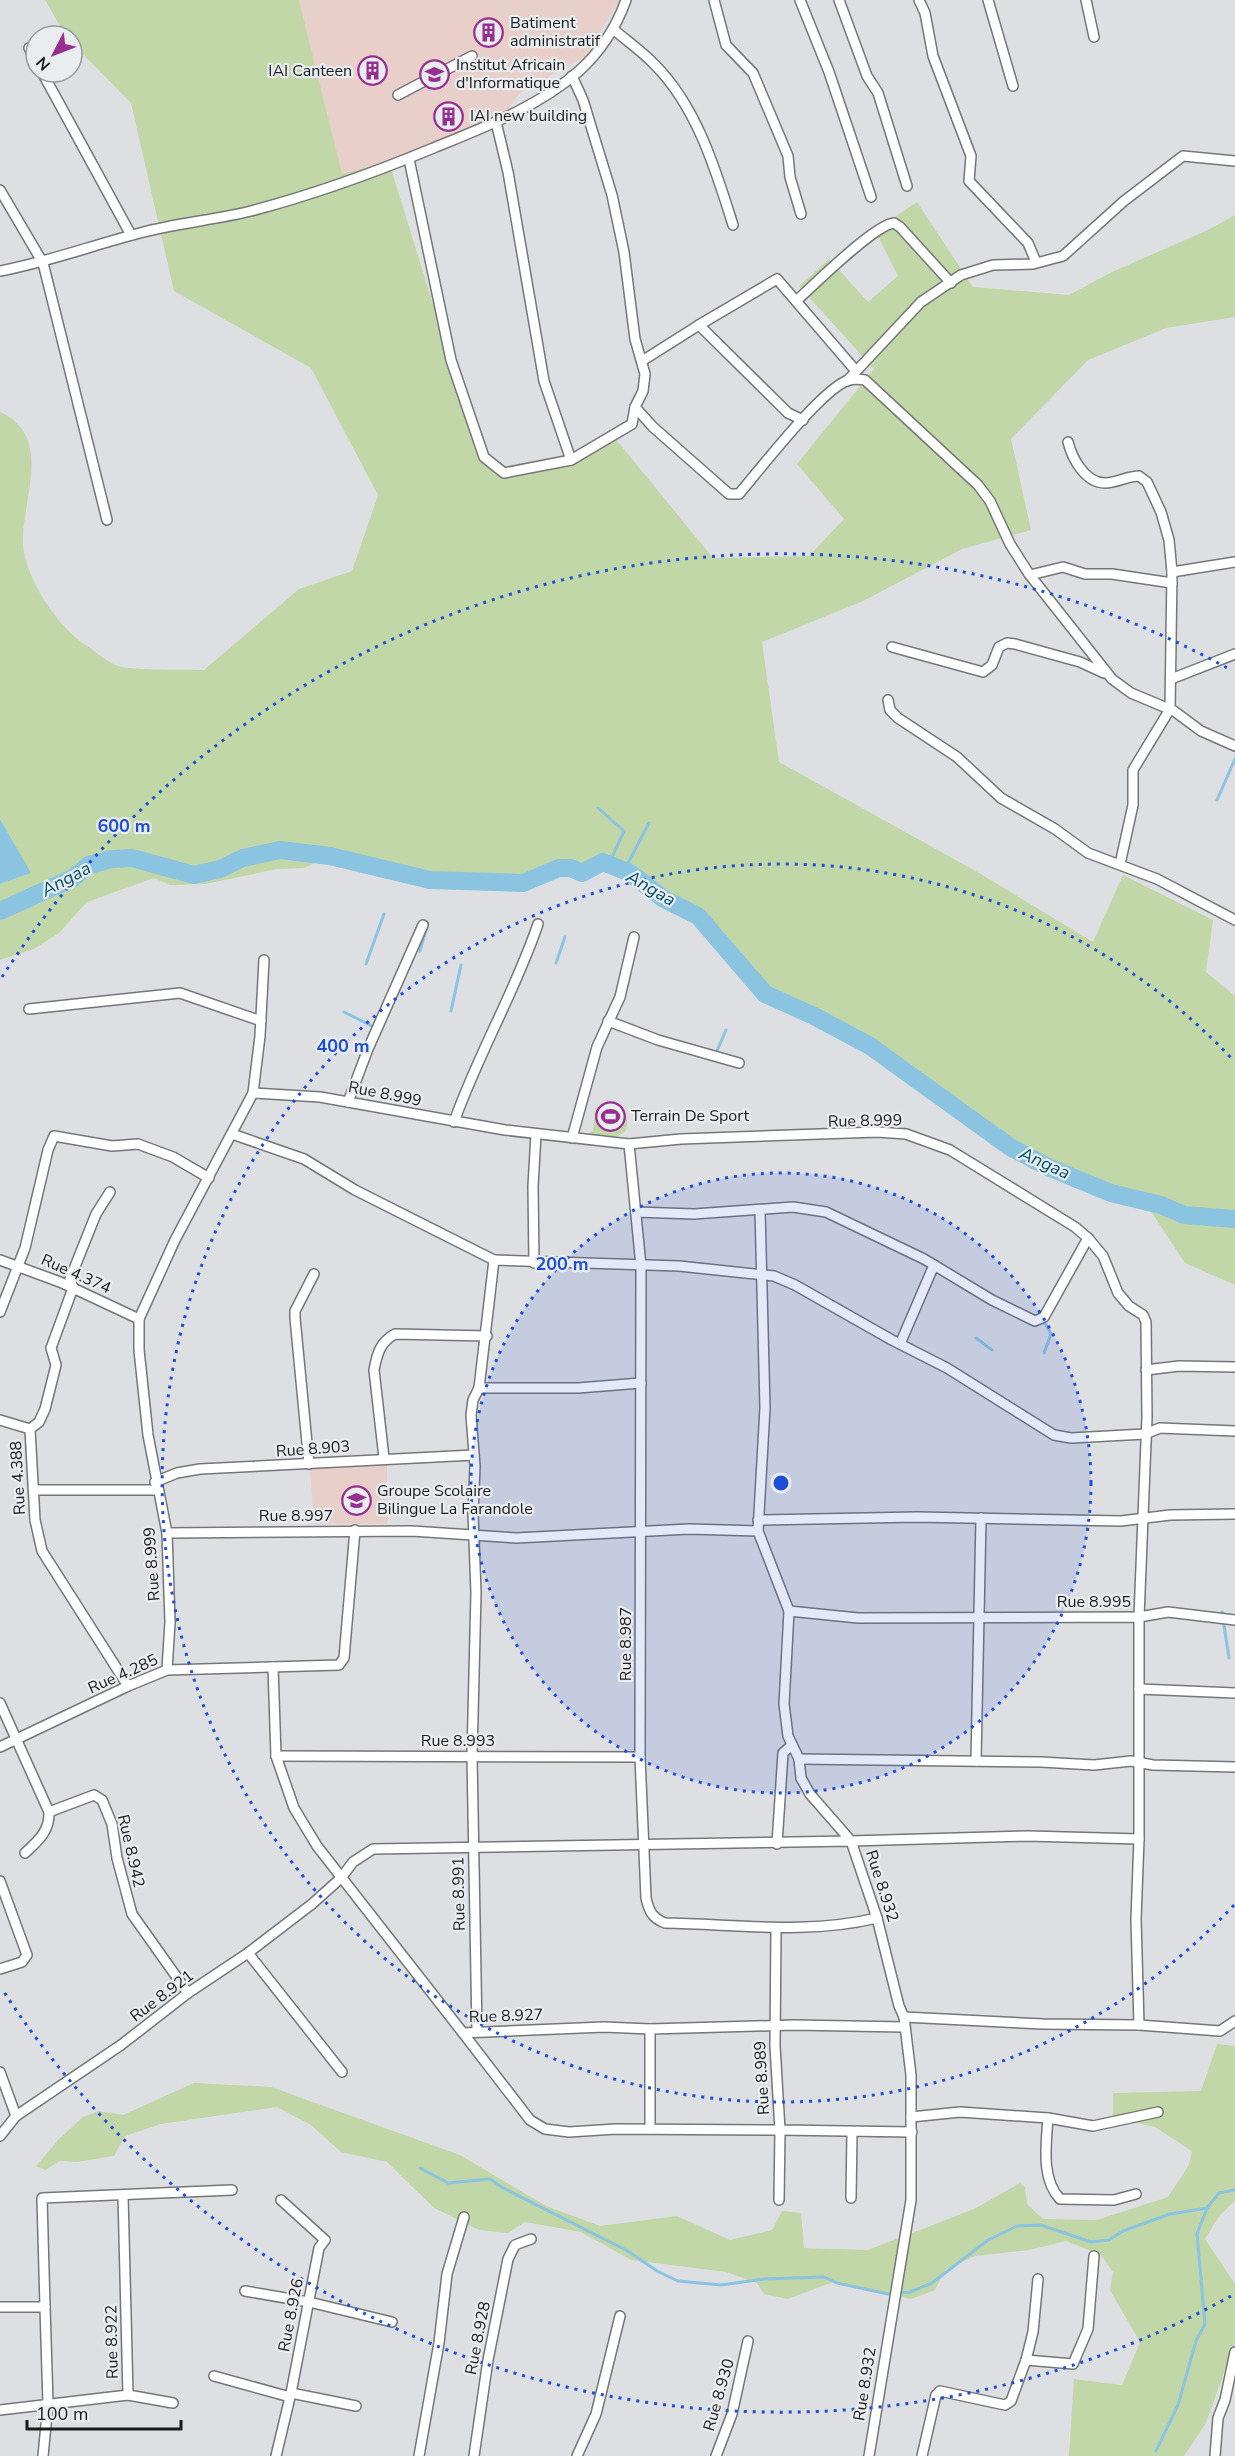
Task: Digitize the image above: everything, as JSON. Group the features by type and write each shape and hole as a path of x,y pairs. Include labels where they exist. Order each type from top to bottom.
{"street":[{"path":"0,271 43,262 131,235 250,211 410,159 496,122 572,76 592,58 613,30 626,0"},
{"path":"714,0 726,45 753,73 788,156 790,177 801,214"},
{"path":"800,0 829,72 871,197"},
{"path":"839,0 867,76 878,93 907,186"},
{"path":"919,0 925,14 933,56 971,156 969,181 1028,243 1036,262"},
{"path":"988,0 1013,86"},
{"path":"1086,0 1095,38"},
{"path":"613,30 655,64 678,94 706,148 733,225"},
{"path":"398,95 472,56"},
{"path":"410,159 450,360 484,457 504,473 571,460 632,423 635,407 643,392 642,361 635,339 632,299 612,195 583,100 572,76"},
{"path":"49,84 131,235"},
{"path":"496,122 508,172 544,381 571,460"},
{"path":"635,407 652,427 729,494 739,494 803,420 847,381 921,302 961,275 993,265 1033,264 1063,256 1124,201 1183,156 1235,161"},
{"path":"0,189 43,262 107,520"},
{"path":"796,301 888,223 900,226 951,283"},
{"path":"642,361 777,279 856,371"},
{"path":"699,325 788,412 803,420"},
{"path":"847,381 865,380 870,383 909,423 978,485 990,501 1010,544 1030,575 1109,675 1131,693 1170,709 1201,730 1235,746"},
{"path":"1068,442 1072,454 1088,476 1105,483 1139,476 1147,482 1167,528 1172,572 1170,709 1133,770 1133,805 1120,864"},
{"path":"1172,572 1235,562"},
{"path":"1030,575 1063,567 1085,574 1112,574 1172,583"},
{"path":"892,646 983,672 992,665 999,647 1007,643 1015,644 1080,662 1109,675"},
{"path":"1171,679 1235,654"},
{"path":"888,700 895,715 957,758 1001,798 1056,829 1088,853 1182,891 1235,920"},
{"path":"454,1122 468,1085 524,966 538,924"},
{"path":"348,1102 368,1048 423,925"},
{"path":"572,1138 597,1047 620,997 634,937"},
{"path":"253,1093 261,1021 264,960"},
{"path":"29,1009 180,993 261,1021"},
{"path":"608,1021 658,1041 739,1063"},
{"name":"Rue 8.999","path":"167,1670 170,1622 167,1533 156,1486 139,1350 139,1319 175,1240 253,1093 320,1097 454,1122 629,1144 681,1139 828,1136 877,1132 906,1134 950,1150 1063,1219 1088,1238 1108,1263 1118,1293 1130,1306 1143,1315 1146,1370 1139,1617"},
{"path":"232,1134 304,1159 355,1190 494,1260 679,1266 763,1274 795,1285 947,1368 1054,1435 1071,1438 1145,1434 1160,1428 1235,1431"},
{"path":"534,1263 533,1211 536,1134"},
{"path":"0,1312 19,1265 51,1140 54,1136 103,1145 138,1144 173,1157 209,1178"},
{"name":"Rue 8.987","path":"629,1144 641,1266 640,1757 646,1898 653,1917 658,1920 776,1929 844,1924 877,1918"},
{"name":"Rue 4.388","path":"110,1192 96,1214 70,1279 73,1288 51,1348 56,1365 45,1409 39,1422 30,1429 35,1520 42,1551 128,1686"},
{"path":"636,1212 694,1214 793,1207 826,1212 934,1265 992,1300 1035,1321 1040,1320 1088,1238"},
{"path":"760,1210 765,1408 758,1531 789,1611 784,1704 792,1745 799,1759 801,1778 810,1794 851,1841 1028,1836 1139,1839"},
{"name":"Rue 4.374","path":"0,1260 19,1265 139,1319"},
{"name":"Rue 8.991","path":"477,2031 472,1756 476,1593 474,1455 471,1416 473,1400 480,1388 494,1260"},
{"path":"900,1344 934,1265"},
{"path":"309,1464 295,1318 314,1274"},
{"path":"384,1458 374,1370 377,1356 387,1339 395,1334 487,1336"},
{"path":"1146,1370 1179,1366 1235,1367"},
{"path":"480,1388 578,1388 642,1383"},
{"path":"0,1420 30,1429"},
{"name":"Rue 8.903","path":"34,1490 156,1486 192,1470 474,1455"},
{"path":"758,1520 827,1517 1142,1520 1170,1515 1235,1514"},
{"path":"976,1761 979,1651 977,1617 981,1518"},
{"name":"Rue 8.997","path":"167,1533 355,1530 516,1538 722,1528 758,1531"},
{"name":"Rue 4.285","path":"0,1747 167,1670 339,1665 345,1658 355,1530"},
{"name":"Rue 8.995","path":"789,1611 858,1617 1139,1617 1137,1761 1139,1839 1136,1919 1139,2025"},
{"path":"1139,1617 1168,1612 1235,1620"},
{"name":"Rue 8.927","path":"273,1667 276,1756 294,1808 317,1846 341,1878 463,2033 604,2027 650,2029 775,2025 904,2028"},
{"path":"1139,1689 1235,1693"},
{"path":"0,1703 49,1812 50,1822 46,1830 24,1853"},
{"path":"777,1844 783,1753 792,1745"},
{"name":"Rue 8.993","path":"276,1756 640,1757"},
{"path":"799,1759 1094,1765 1137,1761 1161,1766 1235,1767"},
{"name":"Rue 8.942","path":"49,1812 94,1795 102,1800 112,1824 117,1858 132,1914 188,1993"},
{"name":"Rue 8.932","path":"341,1878 353,1862 373,1849 851,1841 877,1918 899,2006 904,2017 911,2075 911,2200 895,2309 884,2356 869,2456"},
{"name":"Rue 8.921","path":"0,2136 16,2116 121,2045 188,1993 248,1953 341,1878"},
{"path":"0,1881 27,1955 22,1962 0,1969"},
{"name":"Rue 8.989","path":"776,1929 775,2025 780,2130 852,2133 912,2132"},
{"path":"248,1953 342,2072"},
{"path":"904,2017 1139,2025 1220,2031 1235,2021"},
{"path":"650,2029 650,2129"},
{"path":"463,2033 530,2120 539,2127 569,2132 650,2129 780,2130 779,2200"},
{"path":"0,2072 16,2116"},
{"path":"910,2117 960,2112 1048,2118 1094,2126 1158,2112"},
{"path":"1048,2118 1046,2151 1050,2189 1060,2199 1114,2200 1136,2194"},
{"path":"851,2198 852,2133"},
{"path":"43,2456 48,2404 42,2198 232,2190"},
{"name":"Rue 8.922","path":"0,2410 128,2395 123,2195"},
{"name":"Rue 8.926","path":"276,2456 291,2395 319,2248 325,2240 281,2200"},
{"path":"419,2456 439,2343 447,2274 464,2217"},
{"name":"Rue 8.928","path":"474,2456 488,2360 508,2259 515,2245 531,2239"},
{"path":"1026,2360 1064,2365 1073,2364 1077,2359 1088,2329 1094,2256"},
{"path":"922,2456 936,2395 940,2391 1005,2405 1011,2401 1026,2360 1033,2332 1038,2279"},
{"path":"245,2291 309,2302 392,2322"},
{"path":"0,2307 45,2307"},
{"path":"577,2456 596,2414 620,2316"},
{"name":"Rue 8.930","path":"716,2456 735,2403 748,2341"},
{"path":"1215,2456 1218,2418 1225,2400 1235,2352"},
{"path":"214,2376 291,2395 356,2406"},
{"path":"128,2395 173,2403"}],"shaded area":[{"name":"Institut Africain d'Informatique","path":"299,0 620,0 585,56 520,93 503,116 389,162 342,175"},
{"name":"Groupe Scolaire Bilingue La Farandole","path":"387,1461 387,1524 314,1524 310,1467"}],"green space":[{"path":"45,0 299,0 342,174 389,162 470,424 505,479 614,437 713,558 809,556 844,519 797,464 874,369 799,286 829,259 868,302 898,276 875,230 917,202 973,287 1069,295 1112,272 1208,230 1235,215 1235,317 1166,328 1088,360 1011,439 1031,530 962,549 863,601 762,642 779,762 979,873 1093,942 1123,875 1213,920 1206,972 1235,996 1235,1285 1185,1263 1144,1201 1095,1187 1048,1167 1010,1147 870,1046 815,1016 765,994 698,916 664,899 630,873 603,862 582,873 571,868 559,868 523,883 430,880 330,856 304,868 277,869 205,884 170,885 154,878 87,902 59,933 34,949 0,960 0,884 30,873 0,819 0,412 17,423 27,437 31,453 23,544 25,557 36,586 55,615 76,638 117,666 204,670 299,589 352,571 378,495 311,368 174,291 131,103 84,55 84,24 59,24"},
{"name":"Terrain De Sport","path":"613,1101 620,1106 627,1119 625,1132 608,1140 586,1137 593,1130 595,1108"},
{"path":"1217,2044 1235,2046 1235,2201 1220,2215 1205,2239 1235,2284 1235,2342 1206,2423 1184,2456 1069,2456 1074,2379 1122,2385 1140,2342 1110,2290 1113,2272 1101,2255 1066,2241 1029,2250 975,2256 946,2269 935,2290 911,2299 833,2282 788,2299 764,2294 757,2283 726,2272 631,2260 581,2232 525,2222 508,2233 479,2230 434,2208 387,2162 341,2152 311,2125 277,2107 161,2124 125,2136 114,2156 77,2162 60,2161 45,2170 36,2166 60,2138 83,2117 98,2111 123,2115 194,2083 271,2087 460,2155 546,2206 600,2226 677,2216 730,2240 772,2230 782,2211 801,2213 804,2248 868,2250 974,2209 1020,2183 1025,2187 1027,2204 1043,2219 1097,2220 1168,2197 1189,2165 1192,2151 1155,2127 1113,2118 1113,2093 1201,2091"}],"water":[{"path":"0,819 31,873 0,884"}],"waterway":[{"path":"1217,800 1235,759"},
{"path":"598,808 624,831 613,855"},
{"path":"628,863 649,823"},
{"name":"Angaa","path":"0,911 73,878 89,865 112,859 132,858 194,875 220,869 243,858 280,850 330,856 430,880 523,883 559,868 571,868 582,873 603,862 630,873 664,899 698,916 765,994 814,1016 870,1046 1010,1147 1048,1167 1111,1193 1161,1205 1184,1215 1235,1219"},
{"path":"366,964 384,914"},
{"path":"420,951 428,923"},
{"path":"556,963 565,937"},
{"path":"451,1011 461,965"},
{"path":"344,1012 374,1027"},
{"path":"716,1053 726,1030"},
{"path":"1044,1353 1051,1334 1045,1323"},
{"path":"976,1338 992,1350"},
{"path":"1222,1612 1229,1658"},
{"path":"420,2168 448,2183 490,2179 503,2188 626,2250 657,2271 678,2281 721,2285 764,2279 824,2277 837,2283 888,2294 910,2292 932,2283 988,2240 1017,2226 1041,2225 1091,2242 1109,2240 1123,2231 1170,2214 1207,2208"},
{"path":"1156,2451 1178,2405 1196,2341 1205,2324 1197,2234 1207,2208 1219,2193 1235,2190"}],"place":[{"name":"Batiment administratif","path":"489,32"},
{"name":"IAI Canteen","path":"373,71"},
{"name":"Institut Africain d'Informatique","path":"435,74"},
{"name":"IAI new building","path":"449,116"},
{"name":"Terrain De Sport","path":"610,1116"},
{"name":"Groupe Scolaire Bilingue La Farandole","path":"356,1500"}]}
